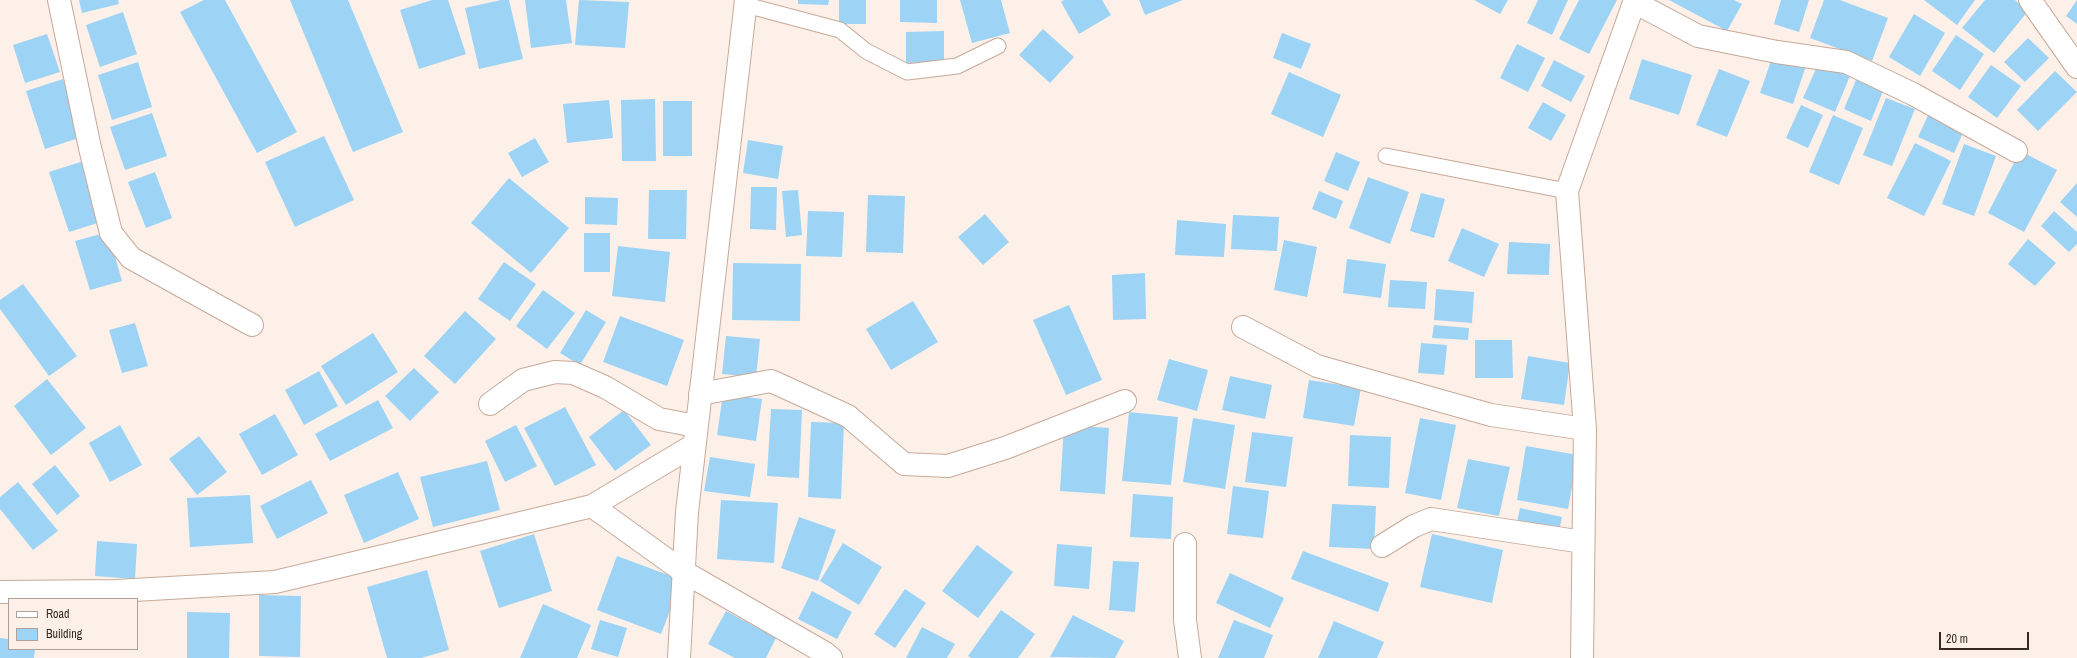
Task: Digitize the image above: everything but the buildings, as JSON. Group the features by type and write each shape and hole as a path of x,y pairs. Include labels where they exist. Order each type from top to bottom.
{"street":[{"path":"59,0 90,148 111,233 130,258 252,325"},
{"path":"2030,0 2077,67"},
{"path":"1582,658 1585,430 1567,191 1634,1 1698,36 1777,52 1846,62 1913,94 2016,151"},
{"path":"679,658 687,512 746,2"},
{"path":"1243,327 1317,366 1491,415 1585,430"},
{"path":"490,404 523,380 555,372 573,374 605,387 659,419 695,436"},
{"path":"700,394 771,381 848,416 904,464 948,466 1005,448 1124,401"},
{"path":"0,592 116,591 275,582 592,506 695,436"},
{"path":"592,506 684,572 818,649 831,658"},
{"path":"1382,546 1414,526 1431,519 1583,542"},
{"path":"1185,544 1185,620 1190,658"}],"lane":[{"path":"746,2 840,30 866,51 907,72 957,66 998,46"},
{"path":"1386,156 1567,191"}]}
